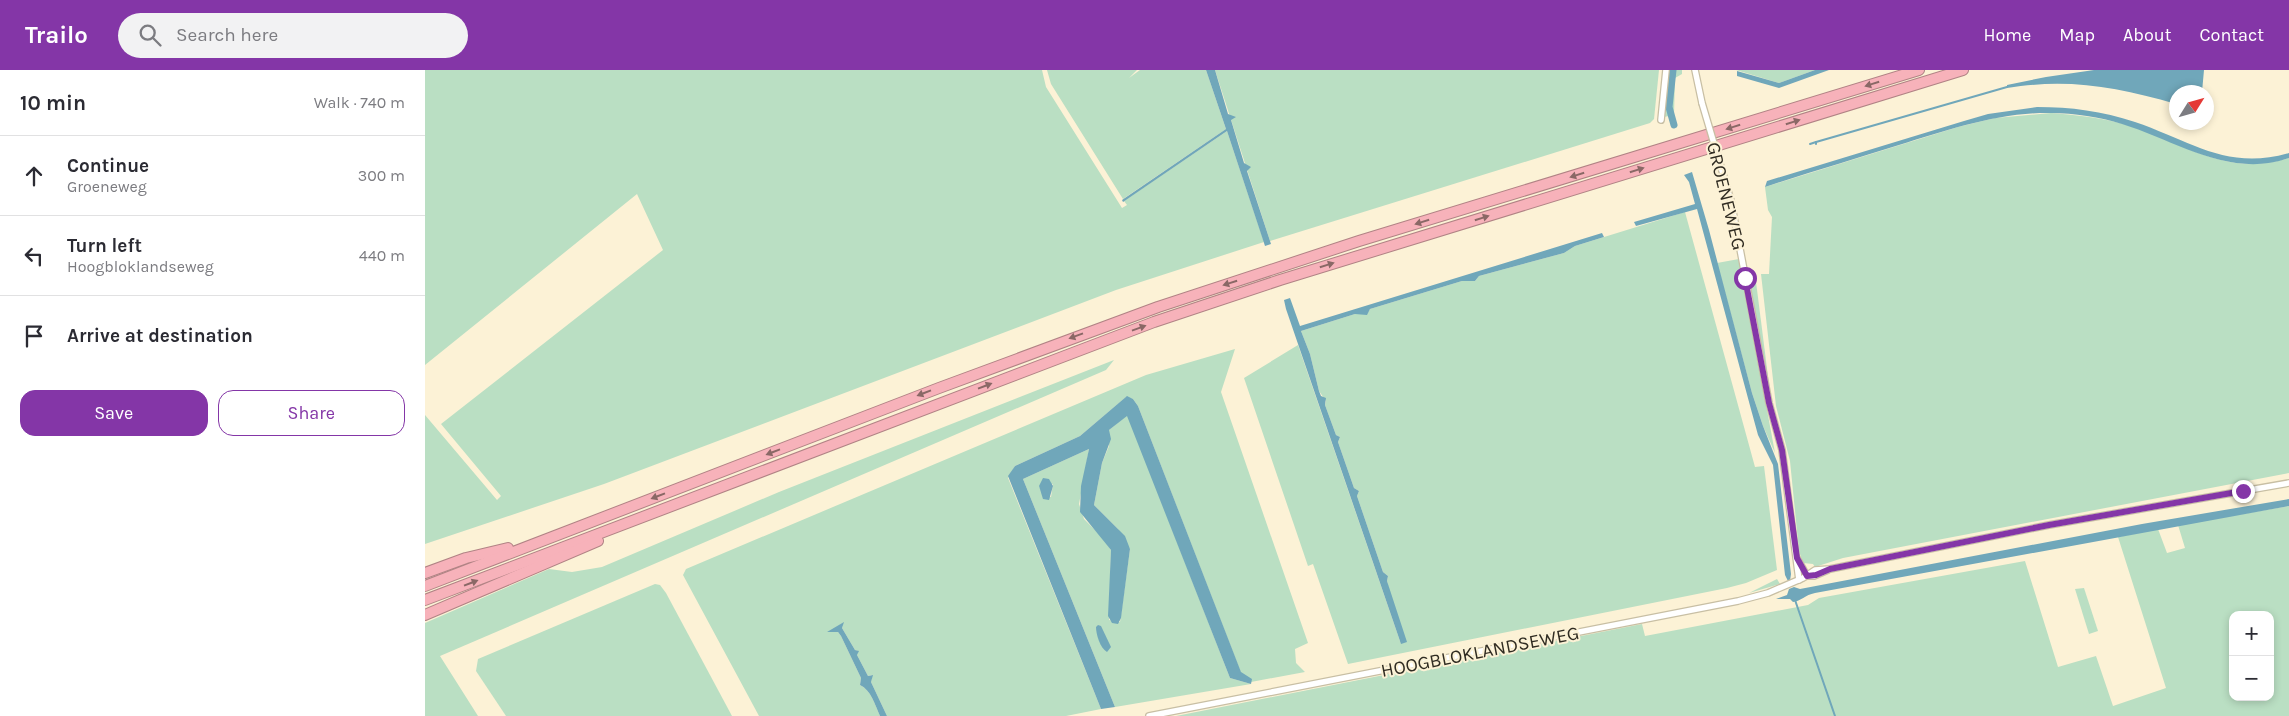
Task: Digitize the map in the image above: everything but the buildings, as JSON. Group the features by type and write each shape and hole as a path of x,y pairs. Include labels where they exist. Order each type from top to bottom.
{"highway":[{"path":"425,586 1027,354 1158,307 1359,241 1919,70"},
{"path":"425,600 1077,350 1231,296 1963,70"},
{"path":"425,615 531,571 697,497"},
{"path":"425,573 466,558 553,536"}],"street":[{"path":"1661,120 1666,70"},
{"name":"GROENEWEG","path":"1695,70 1702,103 1731,201 1767,393 1782,450 1797,558 1797,581"},
{"name":"HOOGBLOKLANDSEWEG","path":"1149,716 1728,602 1768,593 1797,581 1815,570 1830,569 2049,525 2289,483"},
{"name":"GROENEWEG","path":"1797,558 1807,576"}],"green space":[{"path":"425,70 1042,70 1046,87 1122,208 1127,205 1124,201 1227,131 1264,242 1116,290 604,484 425,544 425,415 497,500 501,496 441,424 663,250 637,194 425,365"},
{"path":"1047,70 1137,70 1129,78 1140,70 1206,70 1226,129 1123,199 1051,84"},
{"path":"1215,70 1659,70 1654,119 1650,123 1270,241"},
{"path":"1667,70 1682,70 1682,74 1675,78 1674,115 1664,117"},
{"path":"1736,70 1815,70 1779,83"},
{"path":"2051,113 2120,123 2202,154 2243,164 2265,163 2289,158 2289,473 1843,558 1815,567 1813,564 1803,563 1799,551 1790,461 1776,406 1761,274 1769,274 1772,217 1768,210 1765,187 1958,127 1995,118"},
{"path":"1685,212 1755,467 1764,466 1777,570 1746,583 1727,588 1348,664 1313,564 1308,566 1244,378 1298,345 1401,644 1387,581 1388,576 1383,572 1357,496 1359,491 1354,488 1338,442 1340,437 1336,435 1325,405 1326,401 1319,391 1310,354 1301,331 1355,314 1367,314 1370,309 1462,281 1475,281 1479,276 1564,253 1575,246"},
{"path":"1739,259 1775,453 1763,426 1752,393 1717,263"},
{"path":"1748,274 1755,274 1770,392 1769,391"},
{"path":"1235,349 1221,392 1308,643 1295,649 1296,663 1305,672 1251,682 1251,679 1241,673 1138,406 1133,399 1126,397 1080,436 1015,466 1008,478 1101,709 1066,716 887,716 871,682 872,675 868,676 857,655 858,651 855,650 842,628 843,623 829,632 838,632 841,636 861,678 860,685 870,694 880,716 759,716 683,575 686,569 1146,375"},
{"path":"1114,360 1106,370 440,656 478,716 425,716 425,623 549,569 572,572 602,567 779,492"},
{"path":"1128,416 1230,678 1251,684 1115,707 1023,479 1089,449 1079,504 1084,519 1101,536 1111,550 1109,620 1120,622 1130,549 1118,529 1094,505 1102,463 1109,446 1109,430","holes":["1053,484 1051,497 1043,494 1039,486"]},
{"path":"2289,506 2289,716 1176,716 1642,624 1645,636 1808,605 1819,598 2025,561 2058,667 2096,656 2113,706 2166,688 2118,537 2158,529 2167,553 2185,548 2178,525"},
{"path":"1777,579 1780,584 1749,593"},
{"path":"655,584 660,585 666,593 732,716 506,716 476,671 478,659"},
{"path":"2084,588 2098,631 2089,634 2075,589"}],"water":[{"path":"1206,70 1215,70 1228,114 1236,117 1231,120 1244,163 1251,167 1247,171 1271,244 1265,246 1227,131 1123,202 1122,200 1226,129"},
{"path":"1815,70 1829,70 1779,88 1737,76 1737,71 1779,83"},
{"path":"2094,70 2204,70 2203,85 2169,85 2169,102 2113,89 2072,84 2029,85 2007,88 2007,85"},
{"path":"2037,107 2074,109 2111,115 2135,122 2192,145 2228,156 2267,158 2289,153 2289,158 2267,163 2246,164 2225,161 2183,148 2143,131 2105,119 2069,114 2032,113 2012,115 1955,128 1765,187 1767,181 1964,121 1988,114"},
{"path":"1692,172 1752,393 1778,464 1791,574 1790,581 1788,581 1785,575 1773,465 1758,435 1697,209 1636,226 1634,222 1695,204 1689,182 1684,175"},
{"path":"1602,233 1604,237 1575,246 1564,253 1479,276 1475,281 1462,281 1370,309 1367,315 1355,314 1301,331 1310,354 1319,391 1321,396 1326,398 1325,405 1336,435 1340,437 1338,442 1354,488 1359,491 1357,496 1383,572 1388,576 1387,581 1407,642 1401,644 1284,300 1290,298 1300,326"},
{"path":"1127,396 1133,399 1138,406 1241,672 1252,679 1251,684 1230,678 1127,416 1109,430 1111,439 1102,463 1094,505 1125,536 1130,549 1121,618 1118,624 1112,623 1108,616 1111,550 1080,512 1081,486 1089,449 1023,479 1115,707 1101,709 1008,476 1015,466 1080,436"},
{"path":"1043,478 1049,479 1053,486 1049,500 1043,499 1039,486"},
{"path":"2289,499 2289,506 1815,593 1793,602 1790,599 1776,599 1787,595 1789,589 1794,587 1800,589 2142,524"},
{"path":"844,622 842,628 855,650 859,651 857,655 868,676 873,675 871,682 887,716 880,716 870,694 860,685 861,678 841,636 838,632 827,632"},
{"path":"1098,625 1101,626 1111,647 1107,652 1100,644 1096,627"}],"waterway":[{"path":"1673,70 1669,107 1674,125"},
{"path":"1816,144 1816,142 2007,87"},
{"path":"1810,144 1816,142"},
{"path":"1795,600 1835,716"}],"route":[{"path":"1745,278 1769,403 1782,450 1797,558 1807,576 1814,576 1830,569 2049,525 2243,491"}]}
